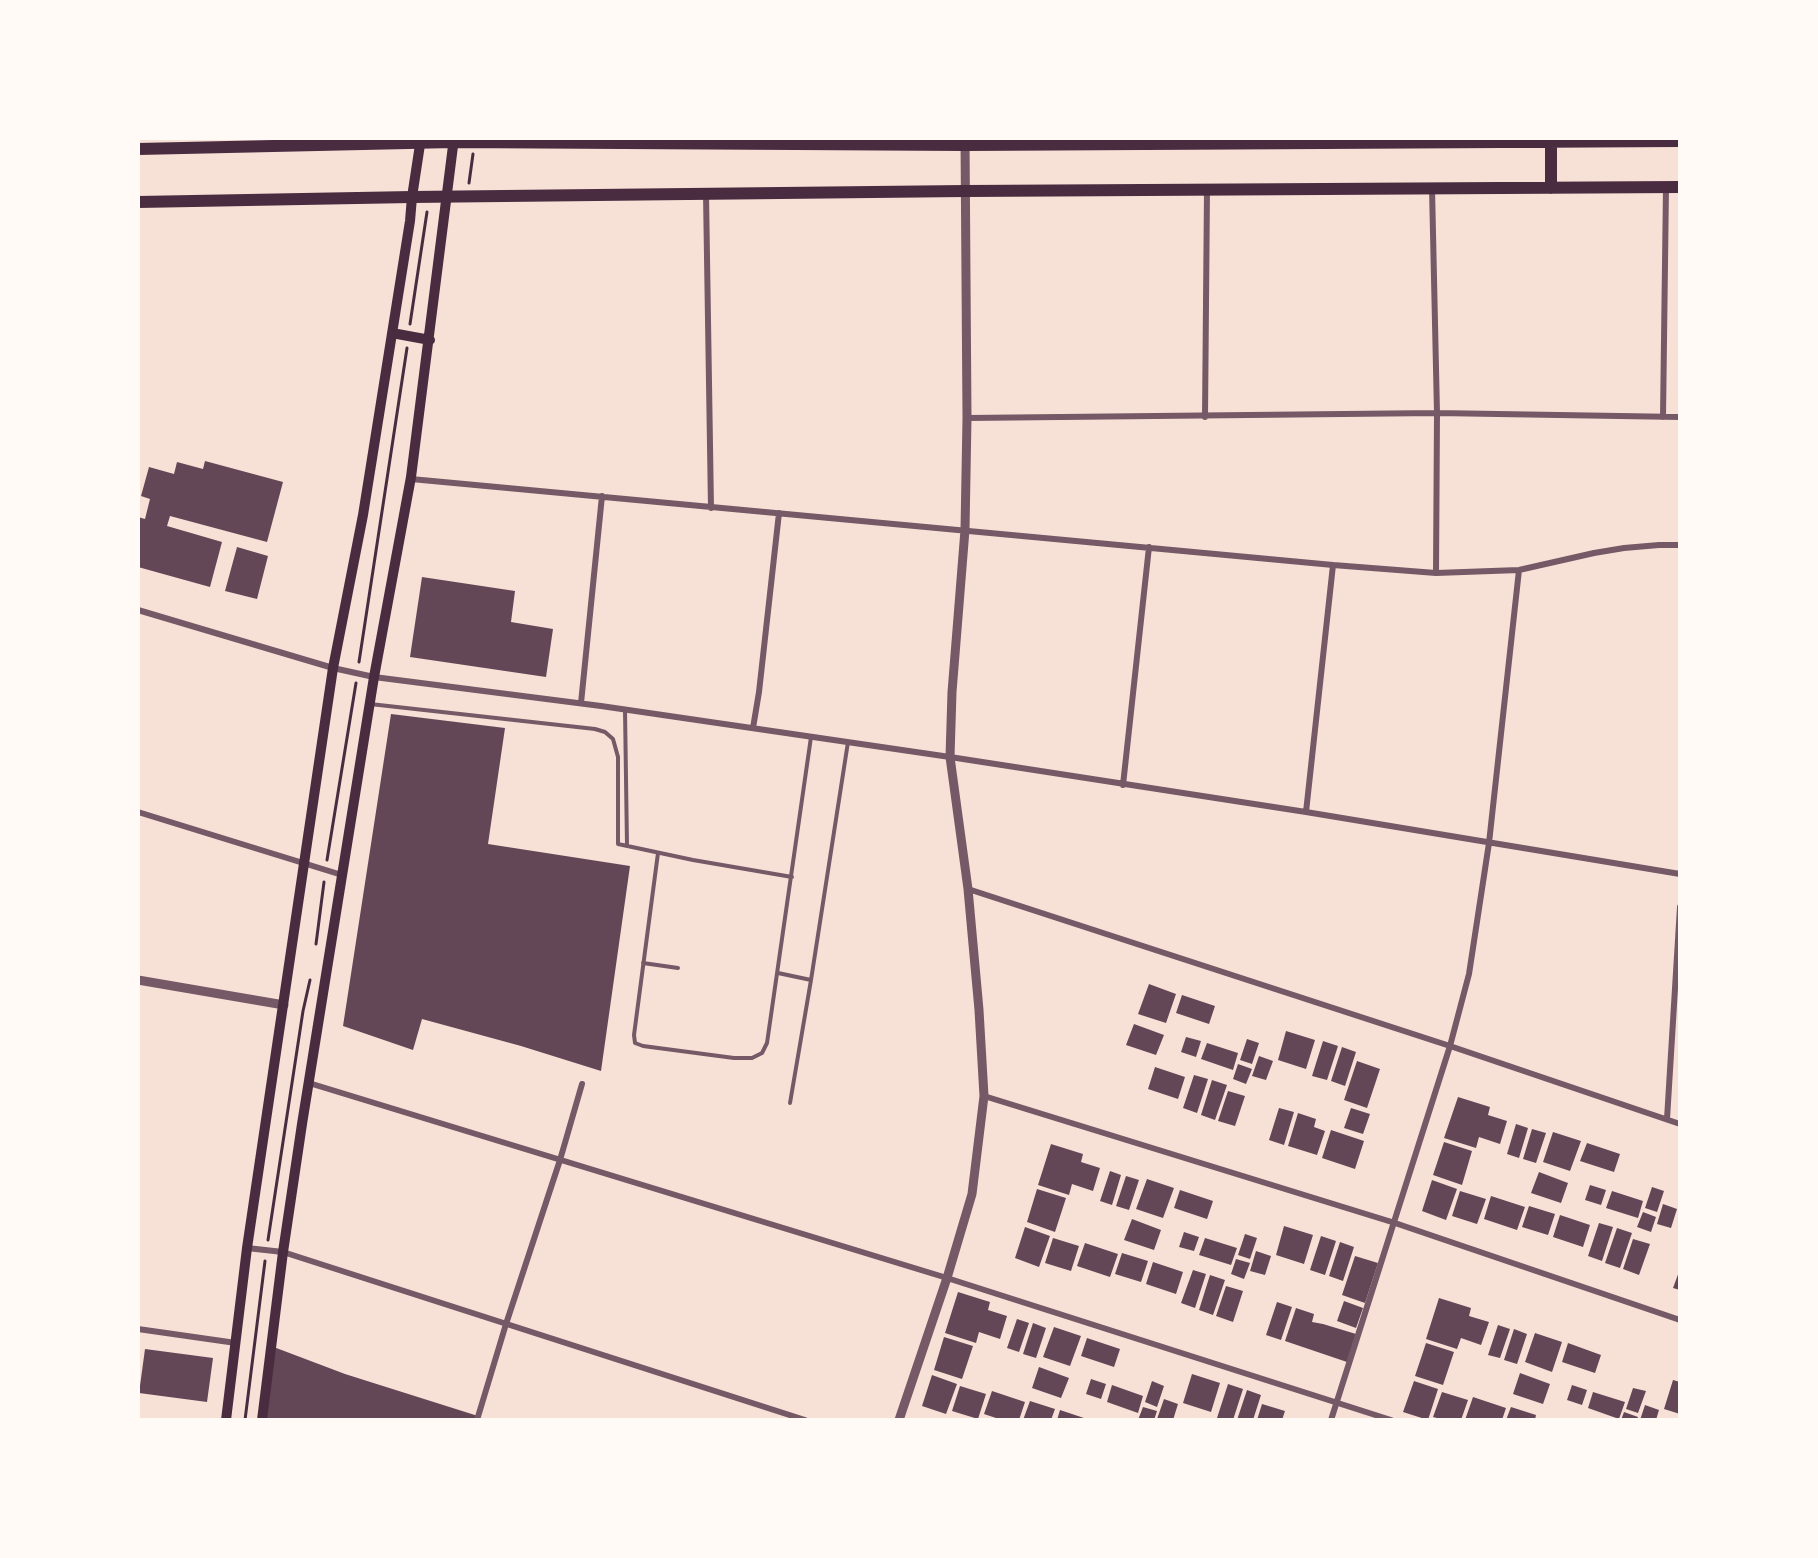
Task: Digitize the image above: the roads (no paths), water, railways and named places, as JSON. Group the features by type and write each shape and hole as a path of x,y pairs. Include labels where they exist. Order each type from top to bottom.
{"main road":[{"path":"138,149 454,140 1680,141"},
{"path":"262,1420 283,1252 369,704 411,479 454,140"},
{"path":"227,1420 247,1248 333,668 363,515 410,221 420,141"},
{"path":"1551,142 1551,188"},
{"path":"138,202 412,196 1680,187"},
{"path":"392,333 430,340"}],"street":[{"path":"899,1420 947,1278 972,1194 984,1096 968,890 950,757 952,692 965,530 968,418 965,141"},
{"path":"1664,417 1666,187"},
{"path":"1432,188 1437,413 1436,573"},
{"path":"1205,417 1207,189"},
{"path":"706,194 711,508"},
{"path":"968,418 1437,413 1680,417"},
{"path":"411,479 1436,573 1519,570 1624,548 1680,545"},
{"path":"581,703 602,496"},
{"path":"753,728 779,513"},
{"path":"1123,785 1149,547"},
{"path":"1306,813 1333,565"},
{"path":"1331,1420 1450,1046 1469,974 1489,843 1519,570"},
{"path":"138,610 333,668 374,677 581,703 950,757 1680,874"},
{"path":"138,812 342,875"},
{"path":"968,890 1450,1046 1680,1124"},
{"path":"1667,1119 1680,906"},
{"path":"138,980 284,1005"},
{"path":"309,1083 947,1278 1391,1420"},
{"path":"477,1420 582,1084"},
{"path":"984,1096 1395,1223 1680,1320"},
{"path":"247,1248 283,1252 805,1420"},
{"path":"138,1329 236,1343"}],"lane":[{"path":"369,704 595,729 605,732 613,739 618,757 618,844 792,877"},
{"path":"626,710 627,846"},
{"path":"658,853 634,1035 635,1042 643,1046 734,1058 752,1058 762,1053 767,1043 811,737"},
{"path":"790,1103 848,742"},
{"path":"643,963 678,968"},
{"path":"778,973 811,980"}]}
